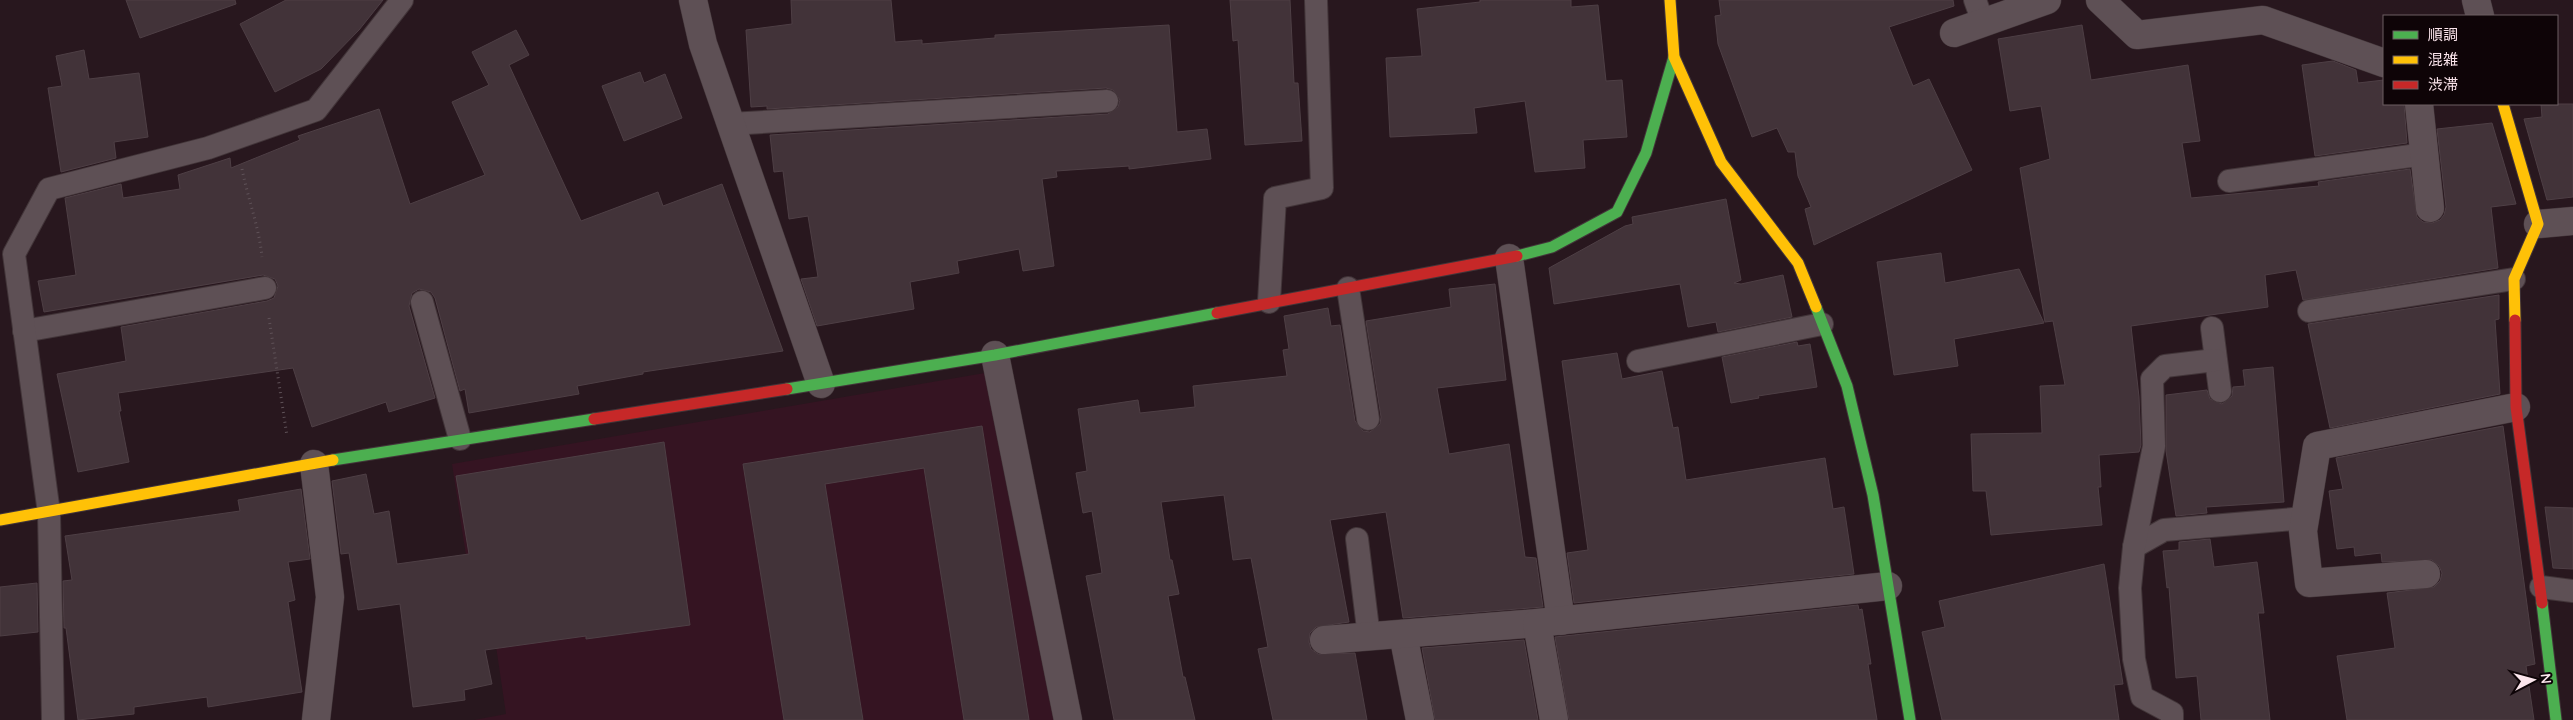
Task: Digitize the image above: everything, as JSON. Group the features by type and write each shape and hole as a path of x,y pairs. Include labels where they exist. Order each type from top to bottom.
{"street":[{"path":"693,0 703,44 821,384"},
{"path":"1670,0 1674,57 1721,162 1798,263 1846,386 1873,495 1910,720"},
{"path":"1954,33 1979,11 2047,0"},
{"path":"2100,0 2137,35 2263,20 2383,63"},
{"path":"2476,0 2480,15"},
{"path":"0,520 49,513 460,439 821,384 995,355 1509,258 1552,247 1617,212 1646,153 1674,57"},
{"path":"2419,105 2430,208"},
{"path":"2503,105 2538,224 2514,279 2516,407 2556,720"},
{"path":"2538,224 2573,221"},
{"path":"1509,258 1549,622 1554,720"},
{"path":"995,355 1068,720"},
{"path":"2426,574 2309,583 2303,530 2317,446 2516,407"},
{"path":"309,719 330,597 314,464"},
{"path":"1324,640 1549,622 1888,586"},
{"path":"1403,634 1420,720"}],"lane":[{"path":"53,720 49,513 24,331 7,254 49,189 208,148 316,110 402,0"},
{"path":"1269,302 1275,198 1322,188 1316,0"},
{"path":"730,124 1108,101"},
{"path":"2229,181 2425,154"},
{"path":"2309,311 2514,279"},
{"path":"24,331 265,288"},
{"path":"1348,288 1368,419"},
{"path":"422,302 460,439"},
{"path":"1638,361 1822,324"},
{"path":"2212,328 2220,391"},
{"path":"2172,720 2172,713 2142,698 2134,659 2130,588 2134,547 2154,446 2152,379 2165,366 2215,360"},
{"path":"2134,547 2164,530 2305,518"},
{"path":"1357,538 1369,637"},
{"path":"2540,587 2573,591"}],"shaded area":[{"path":"985,373 1055,720 474,720 506,714 488,592 472,595 452,464"}],"building":[{"path":"126,0 235,0 236,4 140,38"},
{"path":"286,0 383,0 359,30 321,69 275,92 240,24"},
{"path":"791,0 891,0 895,42 922,40 922,44 995,38 995,35 1169,25 1177,132 1207,129 1211,159 1129,169 1129,166 1056,171 1057,177 1042,179 1054,266 1023,271 1019,249 957,261 959,273 910,282 914,309 817,326 801,279 818,277 808,216 789,219 783,171 774,172 770,135 1108,114 1118,107 1120,100 1113,90 1106,88 767,109 767,106 751,107 746,30 792,24"},
{"path":"1230,0 1290,0 1294,83 1298,83 1302,141 1245,145 1238,40 1233,41"},
{"path":"1480,0 1571,0 1571,7 1598,5 1606,81 1622,80 1627,137 1583,140 1585,168 1535,172 1525,101 1474,108 1477,133 1390,137 1386,58 1422,56 1417,9 1480,2"},
{"path":"1719,0 1953,0 1954,6 1889,27 1913,86 1929,79 1972,170 1814,245 1805,209 1811,207 1798,176 1795,152 1788,152 1777,128 1752,137 1718,44 1715,16 1721,15"},
{"path":"2082,25 2091,80 2188,65 2200,141 2182,143 2191,198 2319,186 2318,182 2410,169 2417,217 2423,222 2432,223 2440,220 2444,215 2446,207 2437,129 2492,123 2516,204 2491,207 2498,268 2303,300 2296,270 2265,275 2268,307 2131,326 2139,397 2141,445 2139,452 2099,455 2101,487 2098,487 2102,525 1991,535 1986,491 1973,491 1971,434 2042,433 2040,386 2065,385 2053,321 2045,322 2020,168 2050,159 2041,106 2010,111 1998,39"},
{"path":"516,30 529,55 509,65 581,221 658,192 663,206 722,184 783,351 643,372 643,374 577,386 579,394 469,413 465,389 460,391 435,298 431,292 419,289 412,293 409,306 435,398 389,412 386,402 312,427 293,368 118,393 121,411 119,411 129,462 78,472 57,374 126,361 121,327 267,301 274,298 278,286 275,279 263,275 44,312 38,281 76,275 65,198 121,184 123,198 180,189 178,175 230,158 231,168 300,140 298,136 379,109 410,204 485,175 452,102 489,85 472,52"},
{"path":"84,50 89,79 139,73 148,137 114,142 116,158 61,172 48,88 62,86 56,56"},
{"path":"2333,61 2356,70 2358,83 2383,80 2383,105 2404,105 2407,143 2315,156 2302,65"},
{"path":"640,72 644,83 665,74 682,118 624,141 602,86"},
{"path":"2573,104 2573,197 2547,200 2524,119 2542,117 2541,105"},
{"path":"1726,199 1741,280 1734,283 1741,284 1783,275 1792,317 1718,332 1716,322 1688,327 1680,284 1554,304 1549,268 1625,226 1633,224 1632,217"},
{"path":"1941,253 1945,283 2019,269 2044,323 1954,339 1958,366 1894,375 1877,262"},
{"path":"1495,284 1506,380 1437,388 1449,454 1509,444 1525,557 1536,558 1543,607 1403,618 1386,512 1330,520 1349,622 1316,627 1310,633 1309,642 1311,649 1318,654 1355,653 1367,720 1273,720 1258,649 1268,647 1251,558 1233,560 1224,495 1161,502 1170,560 1172,560 1179,594 1168,596 1183,677 1185,677 1195,720 1114,720 1086,576 1102,573 1092,511 1083,513 1076,473 1087,471 1078,409 1138,400 1140,413 1195,407 1193,386 1287,376 1283,350 1289,349 1284,316 1328,308 1331,326 1340,325 1355,421 1363,431 1370,432 1380,424 1381,417 1366,321 1451,307 1449,289"},
{"path":"2499,295 2499,319 2495,320 2500,394 2330,428 2308,324"},
{"path":"1797,342 1798,346 1810,344 1817,387 1758,396 1759,398 1731,403 1722,357"},
{"path":"1617,353 1622,379 1662,371 1673,428 1678,427 1686,480 1825,458 1833,509 1844,507 1854,574 1574,603 1567,553 1588,550 1562,361"},
{"path":"2273,367 2284,502 2206,507 2207,513 2176,516 2166,451 2166,395 2207,390 2210,399 2222,404 2232,396 2233,387 2245,386 2243,370"},
{"path":"982,426 1029,720 964,720 924,468 825,484 863,720 784,720 743,464"},
{"path":"2503,426 2535,664 2526,666 2534,720 2347,720 2337,656 2395,648 2387,593 2434,587 2440,581 2442,573 2439,566 2432,560 2382,562 2381,553 2355,556 2354,547 2337,549 2329,491 2343,489 2336,458"},
{"path":"664,442 690,625 586,639 586,636 485,650 492,684 464,690 465,700 413,707 400,604 358,610 349,553 341,554 332,481 366,474 374,514 389,511 397,564 469,554 456,476"},
{"path":"301,489 310,559 288,562 295,600 288,602 302,692 208,707 207,697 134,707 134,714 78,720 66,628 64,628 63,581 72,580 65,536 240,511 238,500"},
{"path":"2545,507 2573,508 2573,569 2553,568"},
{"path":"2210,539 2214,567 2257,562 2264,613 2258,613 2270,720 2201,720 2197,676 2176,678 2169,587 2167,588 2163,551 2179,550 2179,542"},
{"path":"2104,564 2123,684 2114,685 2119,720 1942,720 1922,632 1945,627 1939,601"},
{"path":"37,583 38,632 0,636 0,587"},
{"path":"1858,605 1859,610 1862,609 1871,664 1868,664 1877,720 1569,720 1555,637"},
{"path":"1524,640 1538,720 1435,720 1422,648"}],"traffic: fast":[{"path":"1517,256 1552,247 1617,212 1646,153 1674,57"},
{"path":"1816,307 1847,386 1873,495 1910,720"},
{"path":"787,389 995,355 1217,313"},
{"path":"333,460 594,419"},
{"path":"2542,603 2556,720"}],"traffic: slow":[{"path":"1670,0 1674,57 1721,162 1798,263 1816,307"},
{"path":"2503,105 2538,224 2514,279 2515,320"},
{"path":"0,520 333,460"}],"traffic: jam":[{"path":"1217,313 1517,256"},
{"path":"2515,320 2516,407 2542,603"},
{"path":"594,419 787,389"}]}
